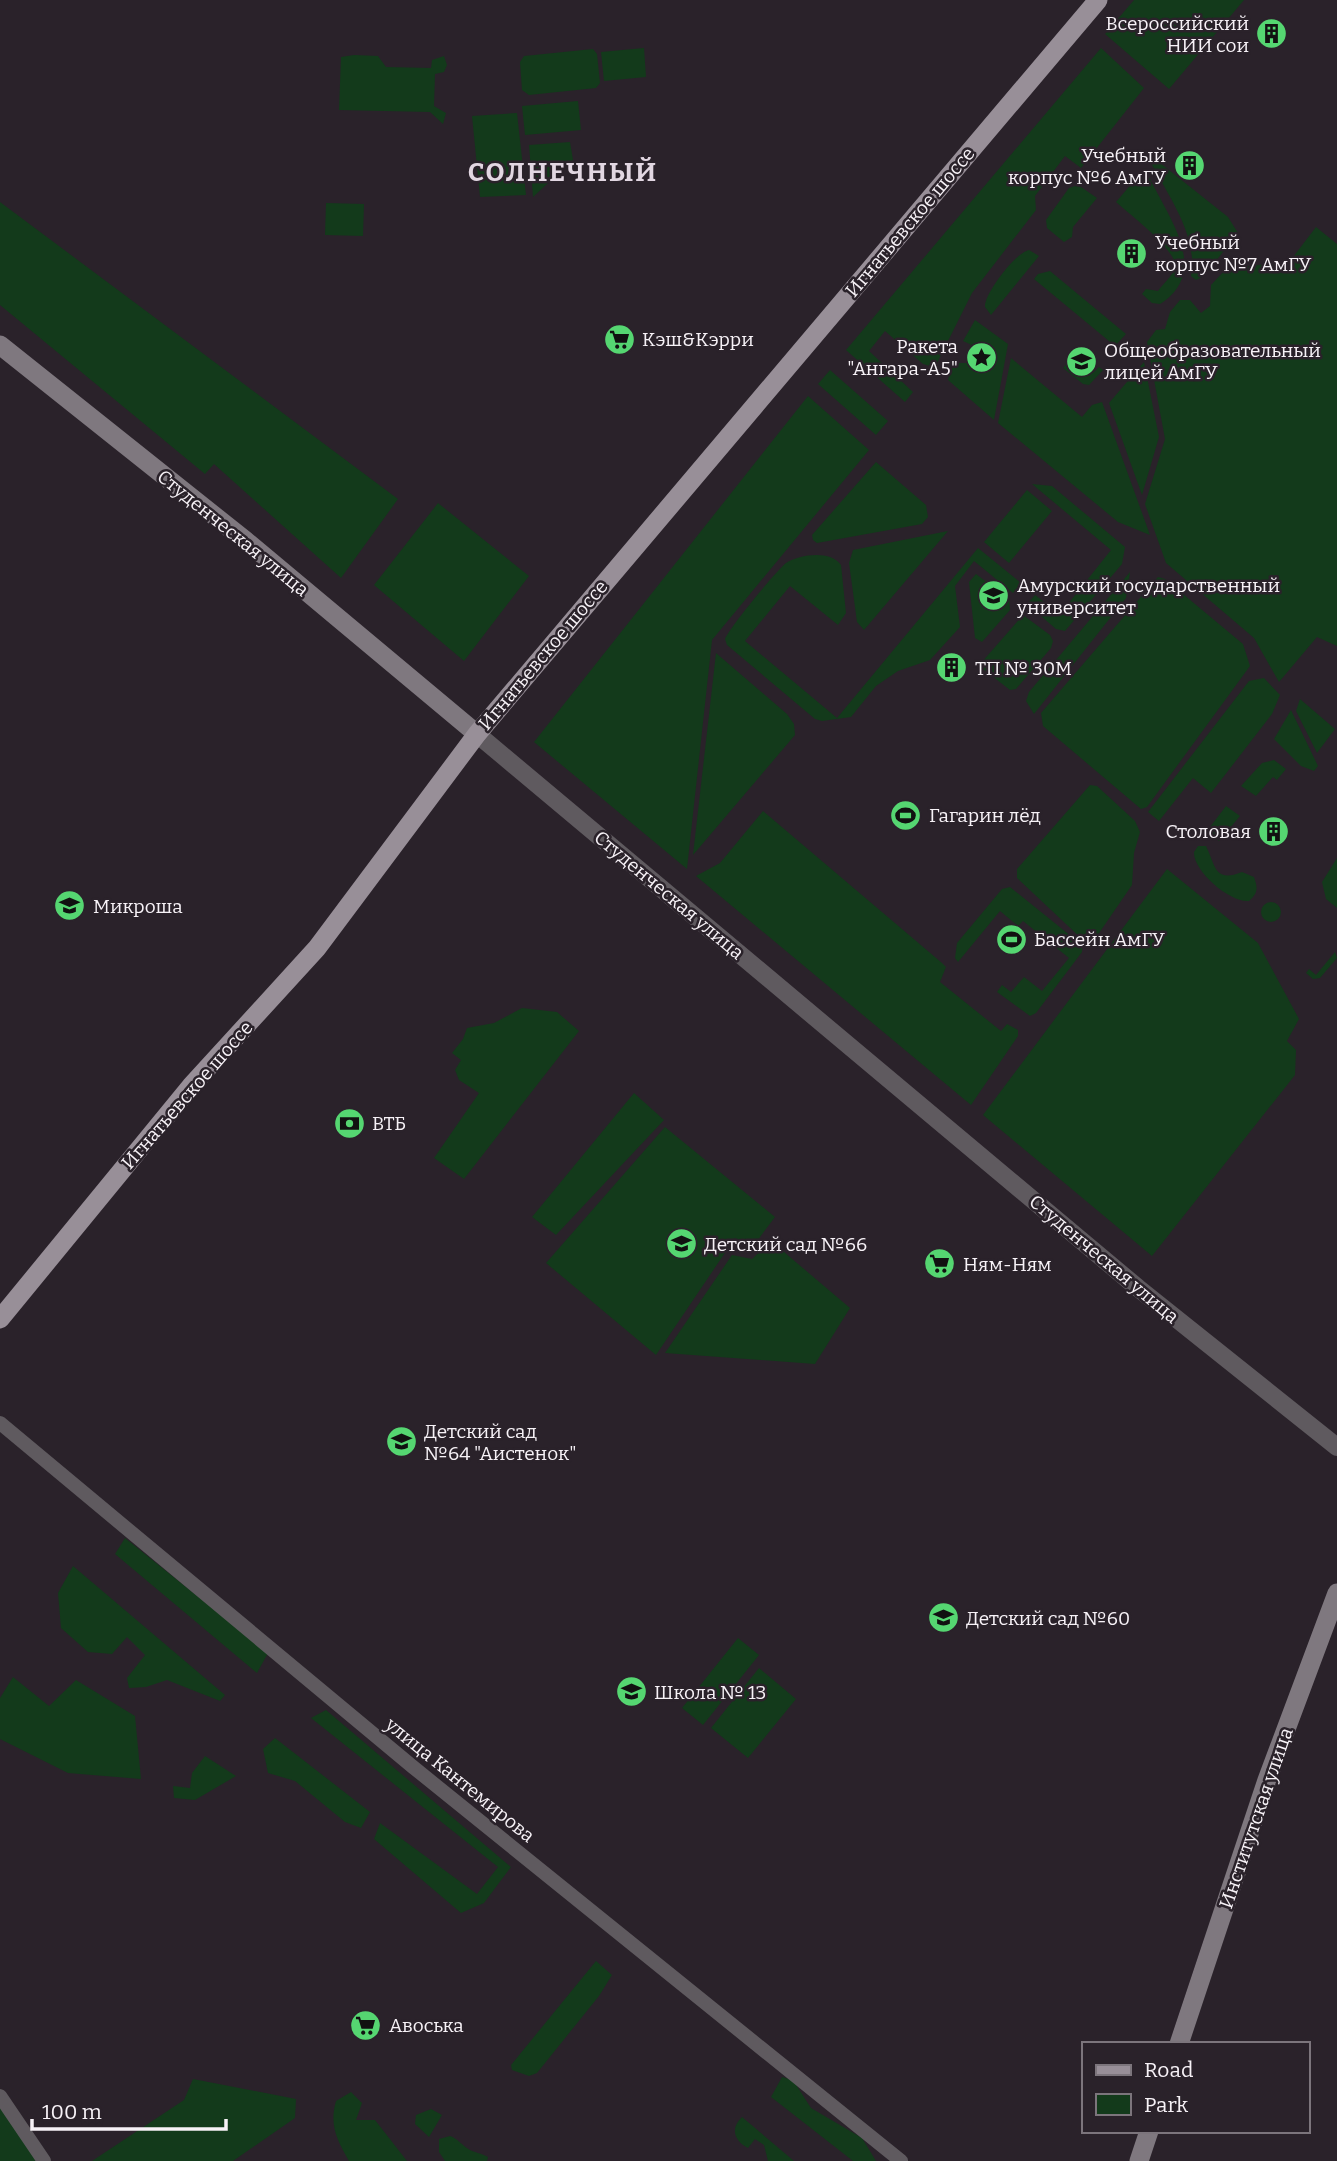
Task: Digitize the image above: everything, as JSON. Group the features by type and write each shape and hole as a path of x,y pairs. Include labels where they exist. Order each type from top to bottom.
{"main road":[{"name":"Игнатьевское шоссе","path":"0,1319 191,1086 317,948 477,734 1098,0"},
{"name":"Студенческая улица","path":"0,345 246,541 477,734"},
{"name":"Институтская улица","path":"1181,2042 1266,1780 1337,1593"},
{"path":"1139,2161 1148,2133"}],"street":[{"name":"Студенческая улица","path":"477,734 1138,1288 1337,1447"},
{"name":"улица Кантемирова","path":"0,1423 413,1767 901,2161"},
{"path":"0,2096 44,2161"}],"green space":[{"path":"1134,0 1244,0 1169,89 1105,34"},
{"path":"644,48 646,77 604,81 601,52"},
{"path":"1101,48 1144,88 1081,168 1065,156 1035,196 1036,210 972,293 937,363 930,366 923,364 885,331 869,351 913,392 905,402 846,350"},
{"path":"593,49 597,54 600,83 596,88 529,95 522,90 520,62 524,56"},
{"path":"378,56 386,67 431,68 432,60 444,56 447,65 444,72 435,74 434,106 446,113 443,124 430,112 339,110 341,57"},
{"path":"578,101 581,130 525,135 522,106"},
{"path":"517,113 526,195 480,197 472,116"},
{"path":"570,142 573,160 533,197 529,145"},
{"path":"1145,151 1228,217 1238,233 1204,276 1196,280 1191,276 1190,243 1185,227"},
{"path":"1145,168 1172,220 1184,257 1183,274 1176,290 1160,304 1152,303 1142,294 1146,289 1158,291 1174,271 1174,261 1162,243 1116,202"},
{"path":"1075,186 1097,198 1073,227 1072,237 1064,242 1047,228 1046,220 1069,188"},
{"path":"0,202 398,499 341,578 214,464 205,474 0,305"},
{"path":"326,203 364,204 363,236 325,235"},
{"path":"1316,227 1337,244 1337,646 1317,637 1279,682 1254,638 1166,563 1145,504 1165,439 1147,342 1156,330 1165,329 1170,312 1180,300 1190,300 1201,313 1210,306 1211,285 1226,269 1290,261"},
{"path":"1029,250 1039,256 991,315 985,307 995,284 1016,258"},
{"path":"1050,271 1126,334 1115,346 1034,279 1038,274"},
{"path":"975,320 1008,344 994,420 948,380 952,363 986,363 990,360 987,352 963,341"},
{"path":"1073,356 1093,373 1099,367 1103,370 1089,385 1083,384 1063,368"},
{"path":"1011,358 1082,417 1092,405 1102,402 1150,535 1118,522 998,423"},
{"path":"1144,362 1159,437 1142,495 1109,403"},
{"path":"830,370 888,421 876,435 818,384"},
{"path":"808,396 869,450 712,640 687,869 534,742"},
{"path":"876,462 926,505 928,517 922,524 817,543 813,540 812,535"},
{"path":"1032,484 1052,486 1125,547 1122,564 1065,631 1056,629 1027,604 1035,595 1060,614 1111,550"},
{"path":"1027,490 1052,511 1009,563 984,542"},
{"path":"438,503 529,576 464,661 374,585"},
{"path":"948,531 864,630 857,622 849,563 853,550"},
{"path":"978,548 1021,583 1013,593 974,561 955,586 960,627 930,660 898,671 876,686 851,717 822,721 815,719 727,645 725,639 735,624 786,563 799,557 815,555 836,560 841,565 846,613 838,625 790,586 745,641 837,718"},
{"path":"1130,572 1126,598 1034,714 1026,701 1029,692"},
{"path":"976,574 1009,599 1010,610 982,642 975,638 969,582"},
{"path":"1158,577 1165,579 1243,644 1250,666 1147,807 1141,809 1043,726 1041,713"},
{"path":"1023,615 1050,635 1053,641 1051,648 1016,689 1010,690 983,669 981,663"},
{"path":"716,653 787,714 794,724 795,735 693,855"},
{"path":"1264,678 1280,695 1272,714 1211,793 1193,778 1159,821 1148,812 1249,681"},
{"path":"1300,699 1335,729 1317,753 1296,711"},
{"path":"1291,710 1318,766 1314,771 1301,766 1274,739"},
{"path":"1274,760 1286,769 1277,780 1273,777 1256,796 1241,786 1262,763"},
{"path":"1090,785 1097,786 1135,821 1140,832 1134,853 1132,885 1095,939 1089,942 1083,940 1017,878 1017,869"},
{"path":"1226,806 1240,816 1219,841 1207,831"},
{"path":"763,811 942,963 946,967 940,982 1001,1031 1007,1024 1018,1030 1018,1036 971,1105 696,876 720,863"},
{"path":"1198,846 1206,846 1214,866 1221,874 1233,875 1242,872 1254,877 1256,890 1249,901 1232,897 1206,876 1195,860 1194,852"},
{"path":"1337,858 1337,908 1326,899 1322,882"},
{"path":"1167,869 1258,943 1299,1019 1287,1041 1296,1050 1295,1075 1152,1256 983,1115"},
{"path":"1010,887 1082,945 1082,952 1036,1013 1030,1016 997,992 1002,985 1011,992 1024,977 1042,991 1069,958 1023,921 1018,926 1000,911 958,962 955,958 957,943 1002,889"},
{"path":"1271,902 1278,905 1281,912 1278,919 1271,922 1264,919 1261,912 1264,905"},
{"path":"1335,952 1337,958 1320,978 1313,979 1306,973 1309,969 1316,975"},
{"path":"522,1008 557,1012 579,1031 464,1179 434,1158 479,1093 459,1080 455,1070 461,1060 452,1053 463,1039 467,1028 494,1023"},
{"path":"634,1093 664,1120 556,1235 532,1217"},
{"path":"665,1127 775,1217 751,1249 735,1238 656,1355 546,1263"},
{"path":"771,1241 850,1308 815,1364 665,1353 732,1255 752,1259"},
{"path":"125,1538 268,1653 257,1673 115,1554"},
{"path":"73,1566 225,1695 220,1701 167,1680 146,1687 129,1688 127,1678 145,1655 127,1637 112,1654 88,1652 61,1628 58,1593"},
{"path":"738,1638 759,1655 703,1725 682,1708"},
{"path":"759,1668 796,1699 748,1758 711,1728"},
{"path":"13,1677 49,1706 76,1680 135,1716 141,1779 68,1773 0,1739 0,1698"},
{"path":"326,1710 511,1867 484,1903 461,1913 374,1839 380,1823 477,1894 498,1867 311,1718"},
{"path":"275,1738 370,1812 361,1828 345,1822 295,1781 268,1773 263,1749"},
{"path":"205,1756 236,1776 195,1800 174,1798 173,1786 190,1788 192,1773"},
{"path":"596,1961 612,1975 599,1996 537,2073 529,2076 512,2070 511,2065"},
{"path":"782,2077 793,2080 811,2108 862,2138 876,2161 853,2161 771,2097"},
{"path":"193,2079 296,2099 295,2118 233,2161 92,2161 184,2100"},
{"path":"351,2092 362,2103 356,2120 375,2120 407,2161 349,2161 338,2139 333,2118 336,2101"},
{"path":"0,2096 44,2161 0,2161"},
{"path":"431,2109 442,2115 429,2137 415,2124 416,2115"},
{"path":"742,2117 794,2161 768,2161 764,2145 755,2139 748,2148 739,2142 735,2130"},
{"path":"450,2136 470,2150 488,2157 487,2161 445,2161 439,2152 439,2139"}],"place":[{"name":"Всероссийский НИИ сои","path":"1272,34"},
{"name":"Учебный корпус №6 АмГУ","path":"1189,166"},
{"name":"Учебный корпус №7 АмГУ","path":"1132,253"},
{"name":"Кэш&Кэрри","path":"619,339"},
{"name":"Ракета \"Ангара-А5\"","path":"981,357"},
{"name":"Общеобразовательный лицей АмГУ","path":"1081,361"},
{"name":"Амурский государственный университет","path":"994,596"},
{"name":"ТП № 30М","path":"952,668"},
{"name":"Гагарин лёд","path":"906,815"},
{"name":"Столовая","path":"1274,831"},
{"name":"Микроша","path":"70,906"},
{"name":"Бассейн АмГУ","path":"1011,939"},
{"name":"ВТБ","path":"349,1123"},
{"name":"Детский сад №66","path":"681,1244"},
{"name":"Ням-Ням","path":"940,1264"},
{"name":"Детский сад №64 \"Аистенок\"","path":"401,1442"},
{"name":"Детский сад №60","path":"943,1618"},
{"name":"Школа № 13","path":"631,1692"},
{"name":"Авоська","path":"366,2025"}],"district":[{"name":"СОЛНЕЧНЫЙ","path":"563,172"}]}
